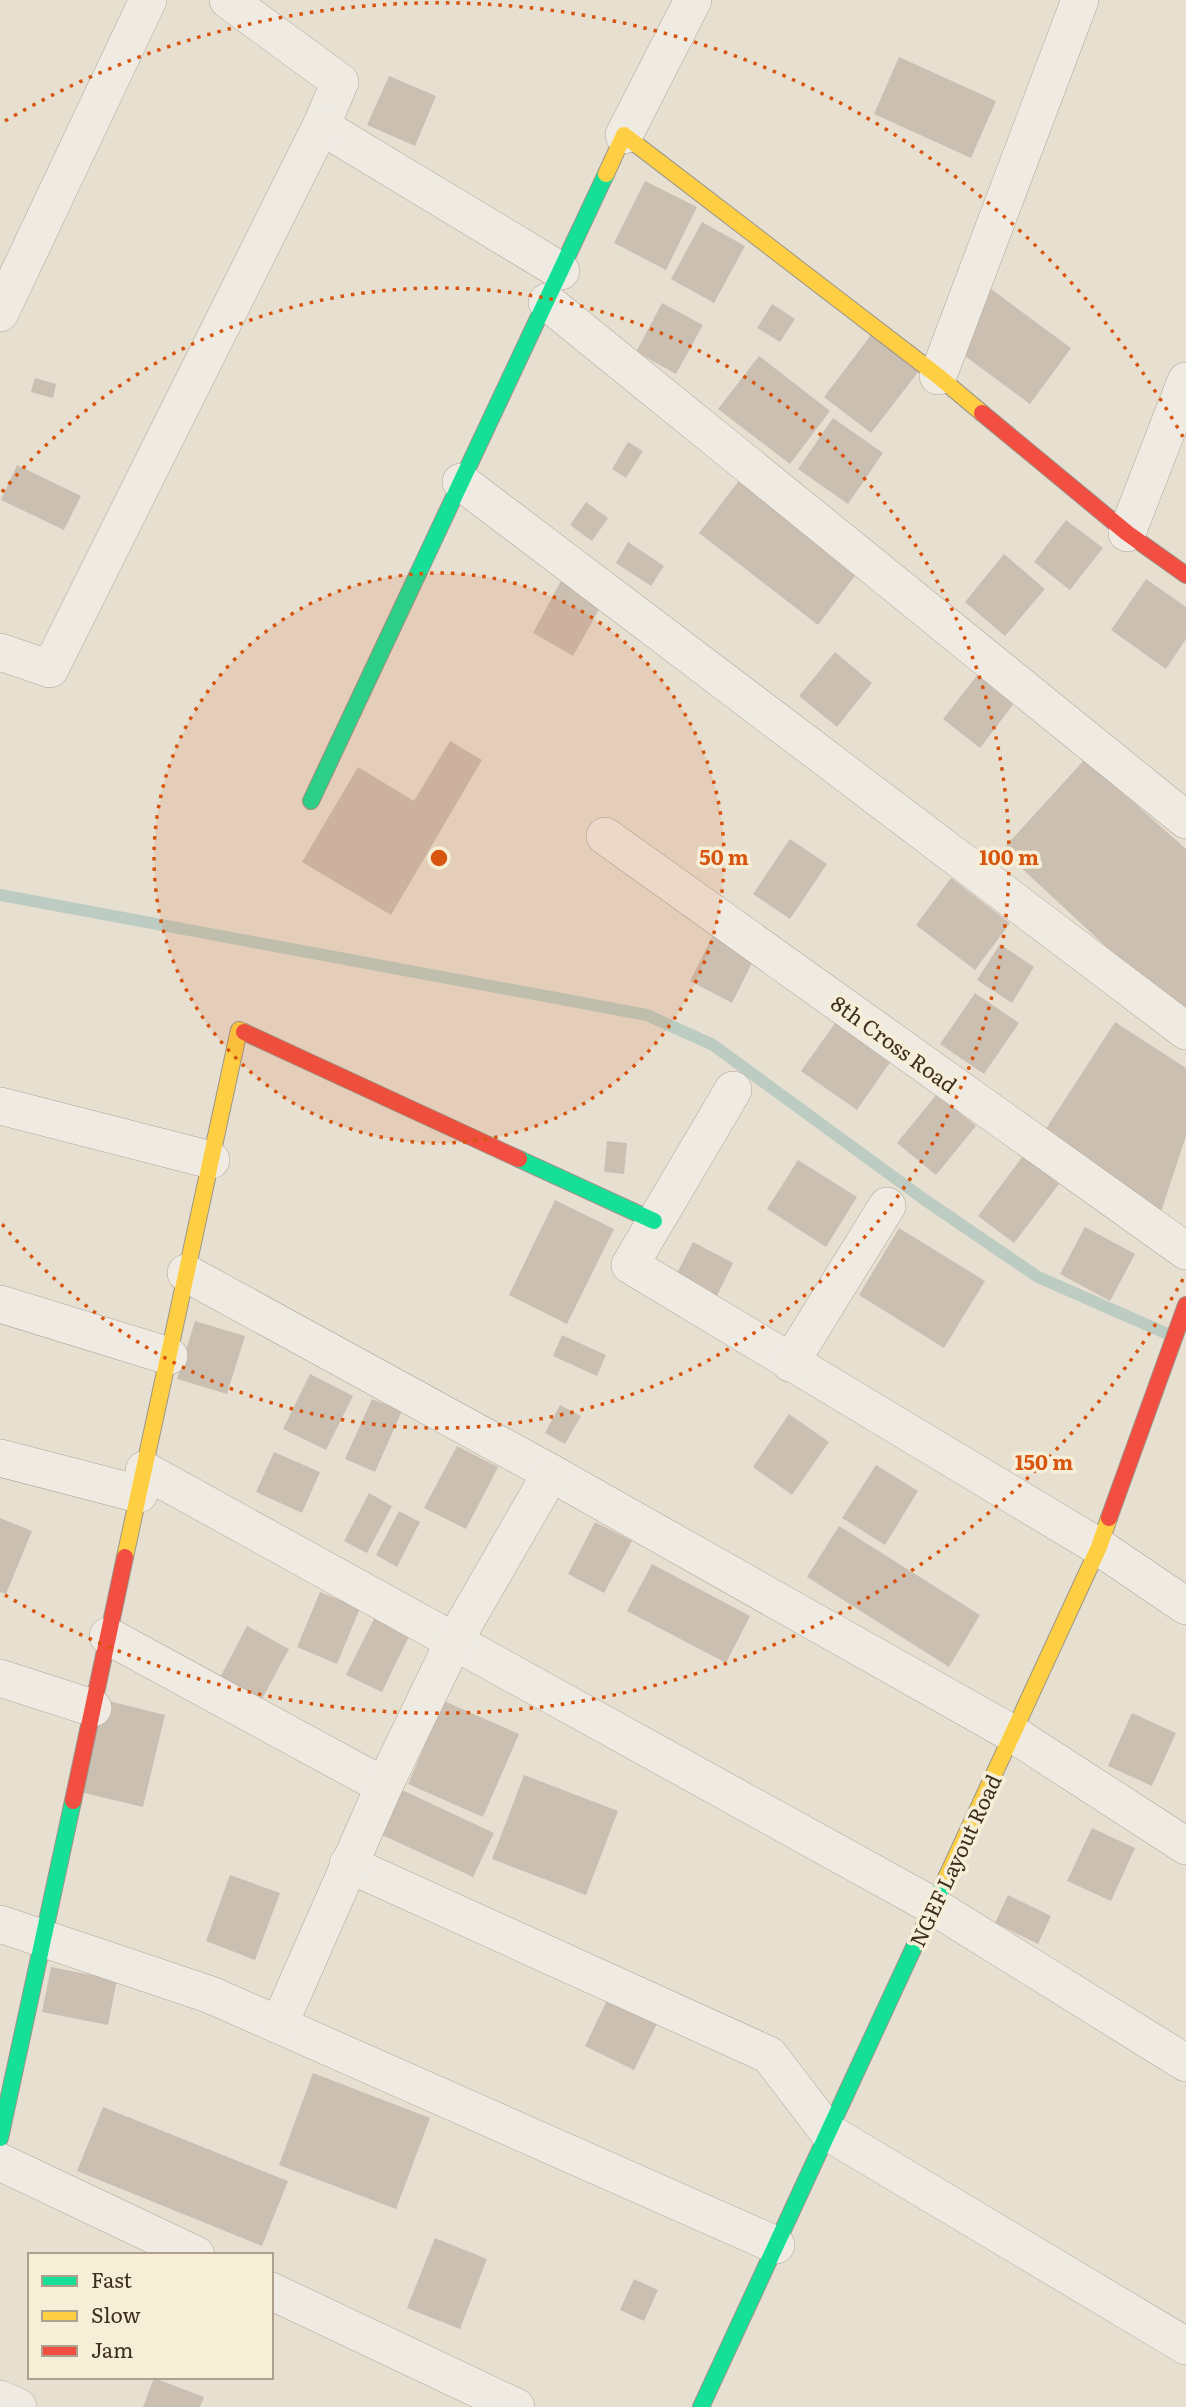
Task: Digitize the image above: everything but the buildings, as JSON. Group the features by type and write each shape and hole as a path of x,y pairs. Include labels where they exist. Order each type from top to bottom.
{"street":[{"path":"0,313 148,0"},
{"path":"0,652 50,669 321,126 340,82 228,0"},
{"path":"311,801 624,135 693,0"},
{"path":"938,376 1080,0"},
{"path":"321,126 554,287 1186,820"},
{"path":"624,135 938,376 1127,533 1186,575"},
{"path":"1127,533 1186,381"},
{"path":"461,482 1186,1031"},
{"name":"8th Cross Road","path":"605,836 1186,1251"},
{"path":"0,2138 239,1030 654,1221"},
{"path":"733,1090 630,1265 1099,1547 1186,1606"},
{"path":"0,1106 211,1160"},
{"path":"790,1363 887,1206"},
{"path":"186,1273 551,1473 1013,1734 1186,1846"},
{"path":"0,1304 169,1356"},
{"name":"NGEF Layout Road","path":"701,2407 1099,1547 1184,1311"},
{"path":"0,1458 141,1482 453,1643 933,1906 1186,2063"},
{"path":"279,2025 348,1864 453,1643 551,1473"},
{"path":"108,1636 384,1786"},
{"path":"0,1678 93,1708"},
{"path":"348,1864 769,2055 828,2132 1186,2346"},
{"path":"0,1924 211,1995 776,2245"},
{"path":"0,2162 192,2253"},
{"path":"273,2292 516,2407"},
{"path":"0,2399 18,2407"}],"waterway":[{"path":"0,895 647,1015 713,1045 925,1200 1038,1277 1170,1335"}],"traffic: fast":[{"path":"311,801 606,174"},
{"path":"519,1159 654,1221"},
{"path":"0,2138 73,1801"},
{"path":"701,2407 946,1878"}],"traffic: slow":[{"path":"606,174 624,135 938,376 982,413"},
{"path":"125,1557 239,1030 244,1032"},
{"path":"946,1878 1099,1547 1109,1518"}],"traffic: jam":[{"path":"982,413 1127,533 1186,575"},
{"path":"244,1032 519,1159"},
{"path":"1109,1518 1186,1305"},
{"path":"73,1801 125,1557"}]}
